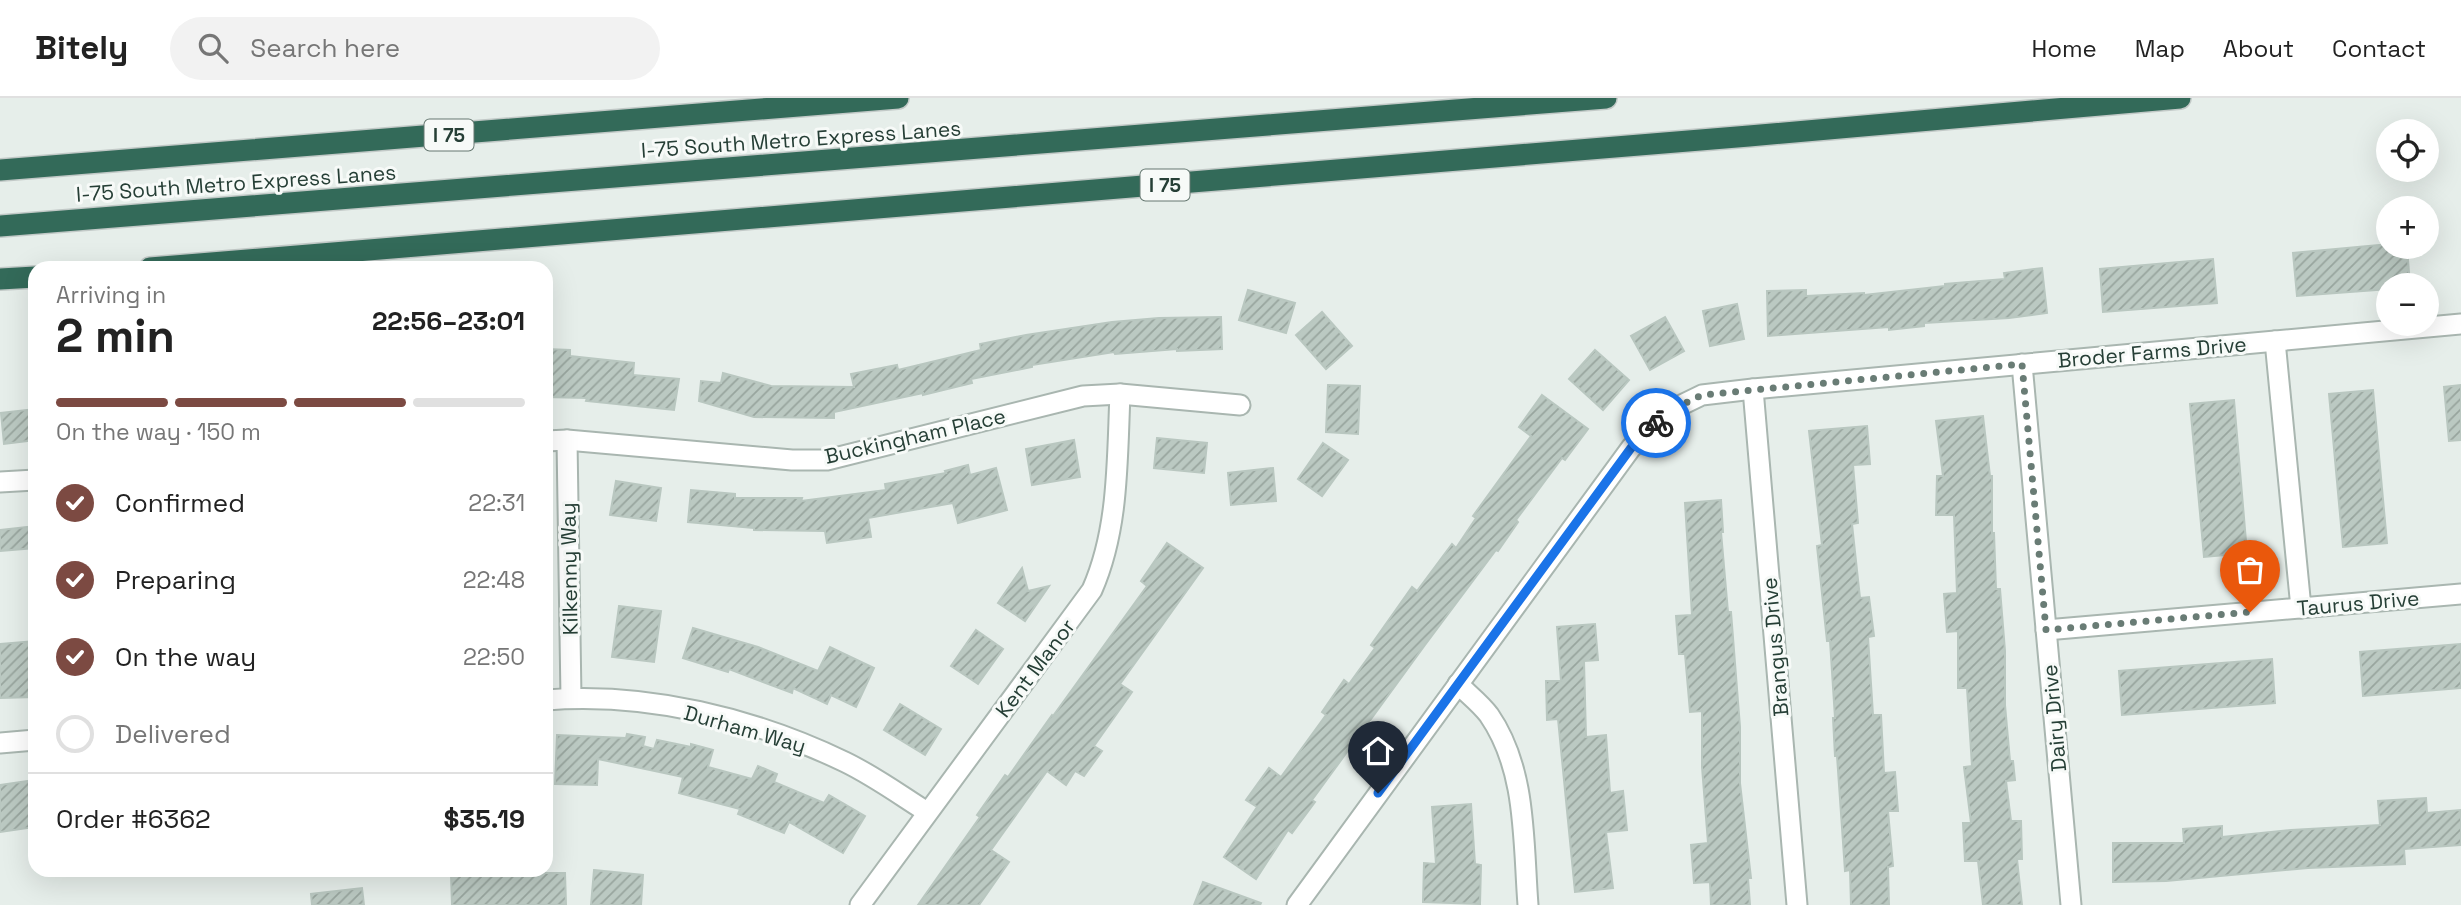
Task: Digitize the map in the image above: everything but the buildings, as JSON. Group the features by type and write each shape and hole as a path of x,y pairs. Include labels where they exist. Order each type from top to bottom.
{"highway":[{"name":"I 75","path":"0,170 898,98"},
{"name":"I-75 South Metro Express Lanes","path":"0,226 1606,98"},
{"name":"I 75","path":"235,261 2180,98"},
{"path":"0,279 28,277"}],"street":[{"name":"Broder Farms Drive","path":"1297,905 1631,448 1667,412 1702,395 1753,389 2461,324"},
{"path":"2274,341 2301,608"},
{"name":"Dairy Drive","path":"2022,364 2071,905"},
{"name":"Brangus Drive","path":"1753,389 1797,905"},
{"name":"Buckingham Place","path":"553,441 792,460 827,460 1083,396 1119,394 1240,405"},
{"name":"Kent Manor","path":"860,905 1092,590 1110,536 1119,394"},
{"name":"Kilkenny Way","path":"567,440 570,698"},
{"path":"0,482 28,480"},
{"name":"Taurus Drive","path":"2046,630 2461,594"},
{"path":"1458,684 1488,713 1515,768 1520,795 1528,905"},
{"name":"Durham Way","path":"553,699 643,702 721,717 782,735 847,763 927,812"},
{"path":"0,743 28,741"}],"way so far":[{"path":"1656,423 1667,412 1702,395 2022,364 2046,630 2250,612"}],"route":[{"path":"1378,793 1631,448 1656,423"}]}
